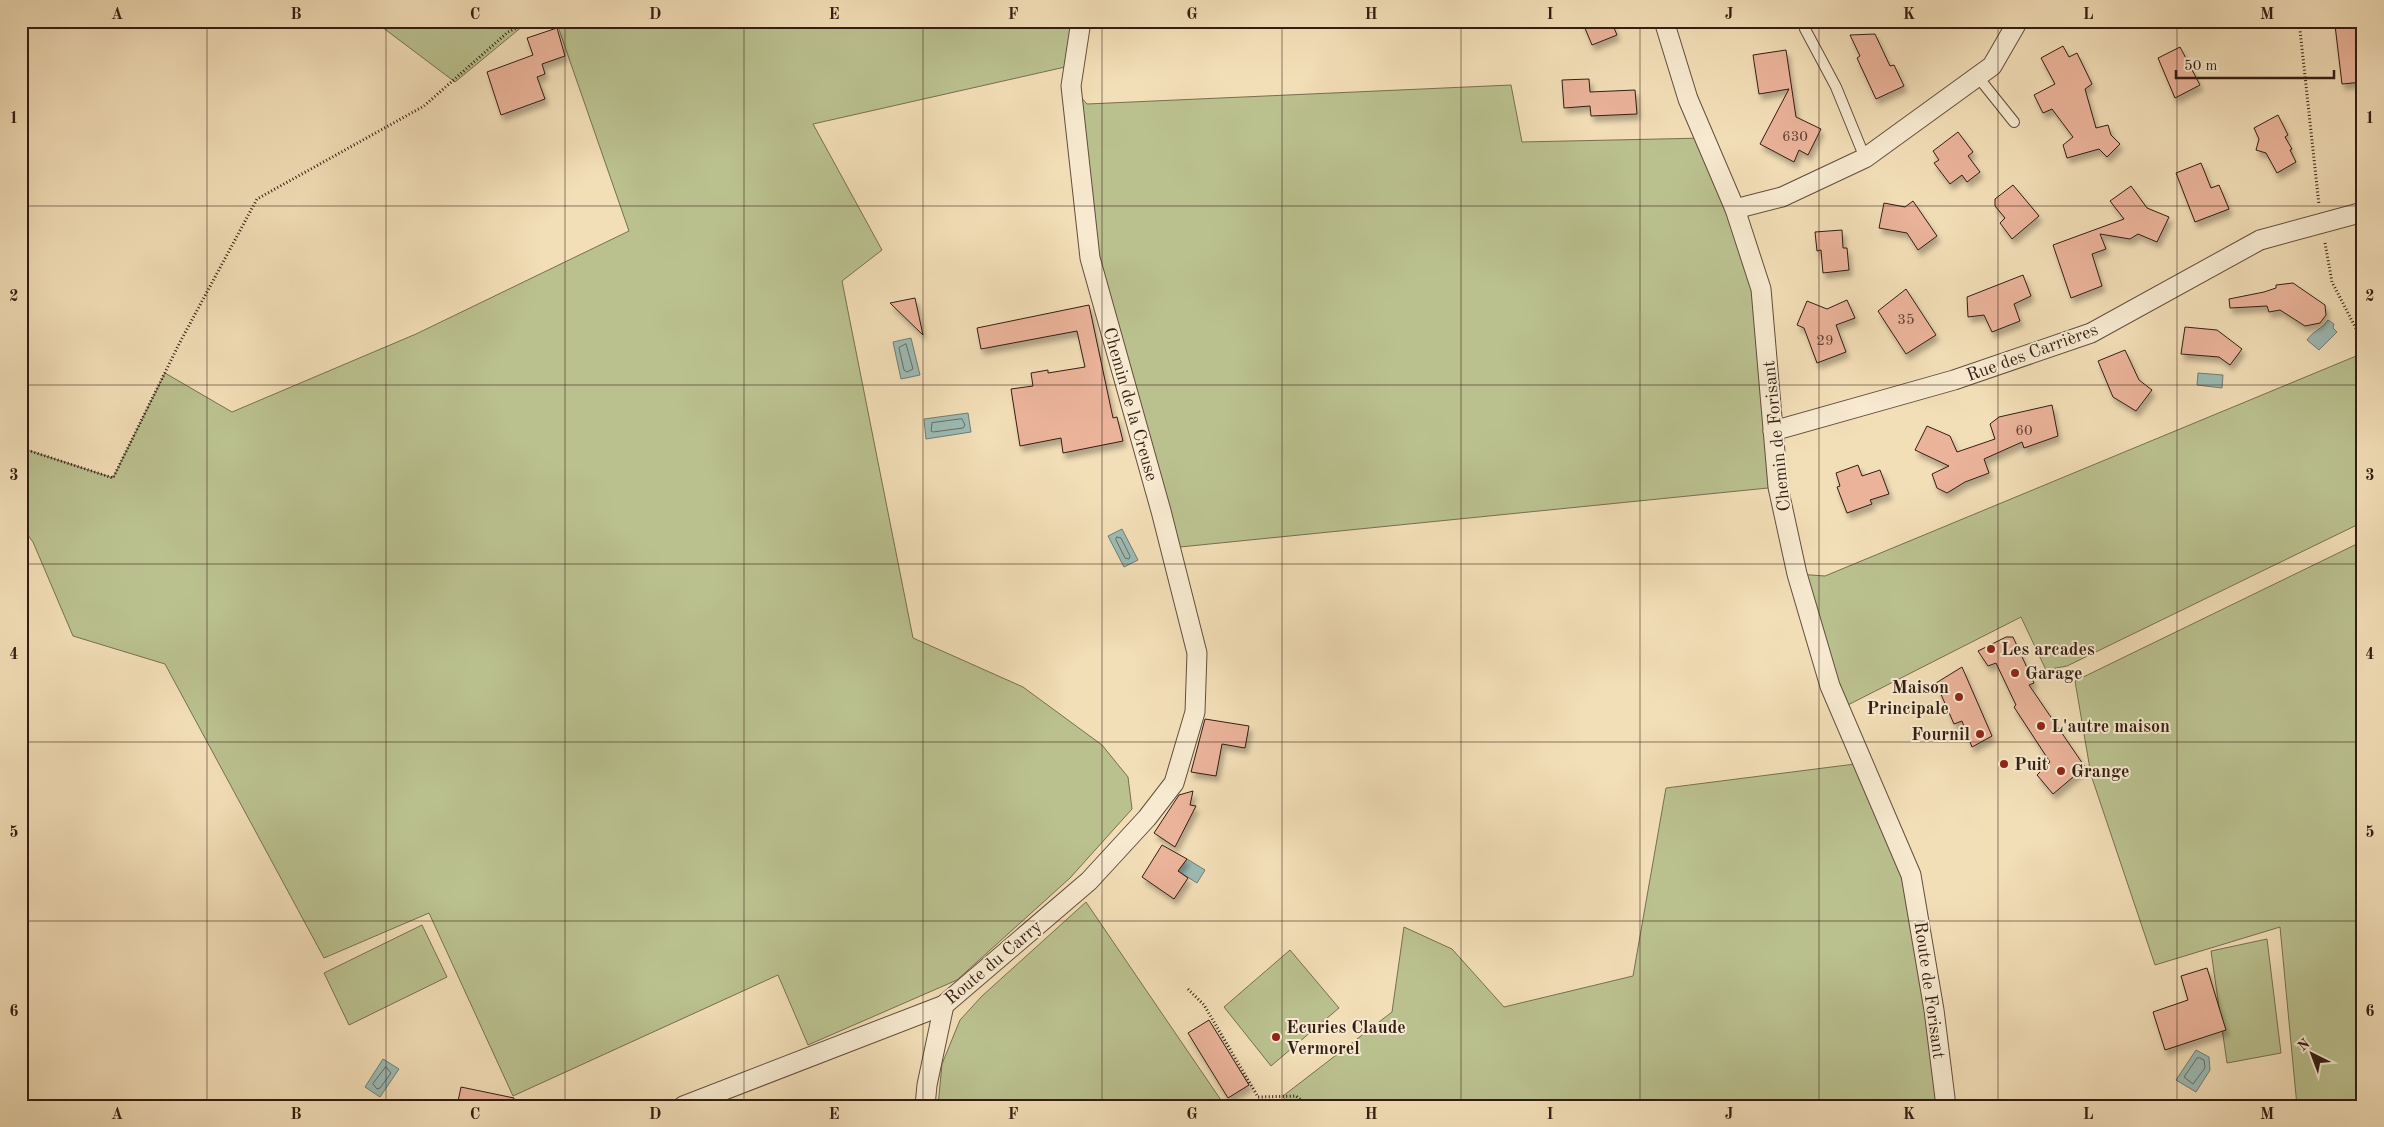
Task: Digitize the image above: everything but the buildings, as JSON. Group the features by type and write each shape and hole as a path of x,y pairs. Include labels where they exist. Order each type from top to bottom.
{"street":[{"name":"Chemin de la Creuse","path":"1081,21 1071,86 1090,258 1161,510 1197,653 1195,712 1174,783"},
{"name":"Chemin de Forisant","path":"1664,21 1688,99 1736,208 1761,289 1778,487 1798,579 1830,686 1911,875"},
{"path":"1736,208 1782,197 1865,158 1992,66 2018,21"},
{"name":"Rue des Carrières","path":"1773,430 1954,380 2092,333 2260,240 2321,225 2363,212"},
{"name":"Route du Carry","path":"683,1106 944,1005 1089,881 1147,818 1174,783"},
{"name":"Route de Forisant","path":"1911,875 1932,1001 1946,1106"},
{"path":"924,1106 926,1085 944,1005"}],"lane":[{"path":"1805,29 1836,88 1865,158"},
{"path":"1978,77 2014,122"}],"path":[{"path":"21,448 113,478 179,344 257,199 424,106 508,32 531,21"},
{"path":"2299,21 2321,225 2332,282 2363,342"},
{"path":"1188,989 1204,1005 1258,1097 1296,1096 1308,1106"}],"green space":[{"path":"374,21 529,21 455,82"},
{"path":"556,21 1081,21 1074,65 813,124 882,250 842,281 913,638 1023,687 1102,745 1128,777 1132,809 1070,878 957,980 808,1045 778,975 513,1096 429,913 324,958 165,664 73,636 33,542 21,526 21,448 113,478 165,373 232,412 416,334 629,231"},
{"path":"1511,85 1522,142 1705,138 1761,289 1778,487 1170,548 1090,258 1071,86 1087,104"},
{"path":"2363,354 2363,522 2067,666 2046,670 2021,617 1840,709 1797,574 1825,576"},
{"path":"2363,541 2363,1106 2297,1106 2280,927 2155,965 2091,775 2075,681"},
{"path":"1863,763 1911,875 1946,1106 1288,1106 1283,1096 1392,1012 1404,927 1452,949 1504,1007 1633,976 1666,788"},
{"path":"1086,902 1225,1106 938,1106 942,1064 960,1020 982,996"},
{"path":"422,925 447,977 349,1025 324,973"},
{"path":"2267,939 2281,1053 2227,1063 2211,951"},
{"name":"Ecuries Claude Vermorel","path":"1290,950 1339,1008 1271,1066 1224,1007"}],"water":[{"path":"2328,320 2334,324 2333,328 2337,332 2319,350 2307,340"},
{"path":"911,338 920,375 901,379 893,342"},
{"path":"2198,373 2223,375 2222,388 2197,385"},
{"path":"968,413 971,432 926,439 924,419"},
{"path":"1122,529 1138,560 1124,567 1108,536"},
{"path":"1187,859 1205,870 1197,883 1178,871"},
{"path":"2196,1050 2209,1057 2210,1070 2196,1092 2176,1080"},
{"path":"383,1059 399,1069 380,1097 365,1087"}],"place":[{"name":"Les arcades","path":"1991,649"},
{"name":"Garage","path":"2015,673"},
{"name":"Maison Principale","path":"1959,697"},
{"name":"L'autre maison","path":"2041,726"},
{"name":"Fournil","path":"1980,734"},
{"name":"Puit","path":"2004,764"},
{"name":"Grange","path":"2061,771"},
{"name":"Ecuries Claude Vermorel","path":"1276,1037"}]}
